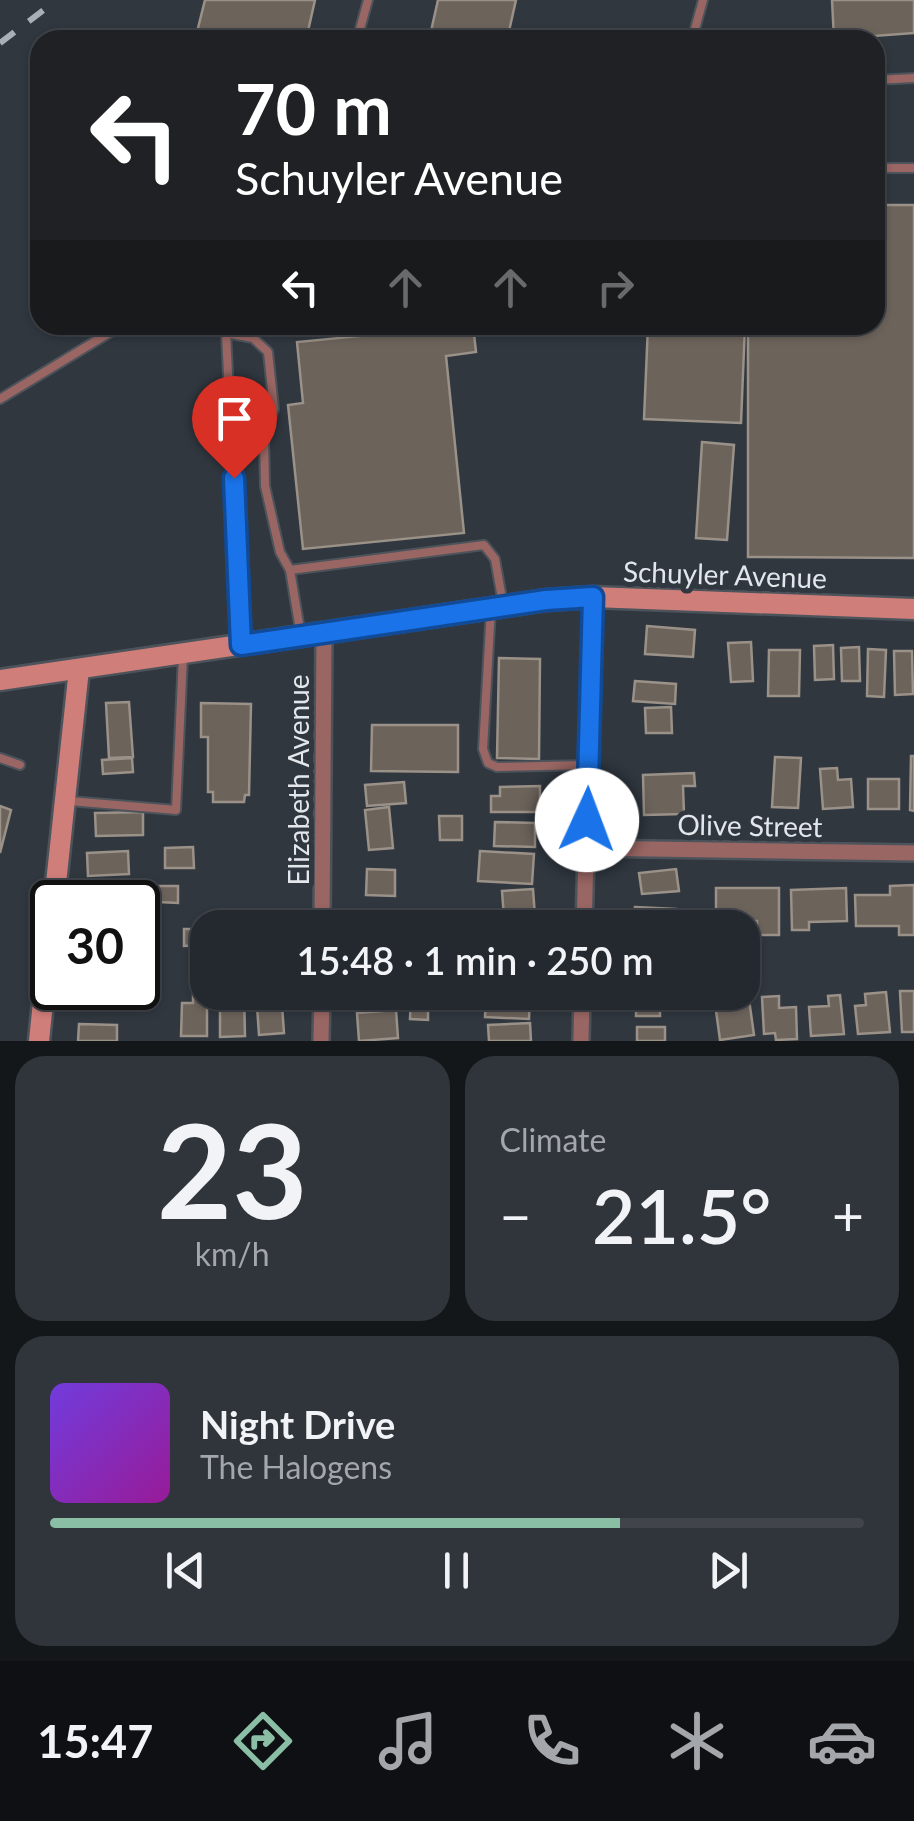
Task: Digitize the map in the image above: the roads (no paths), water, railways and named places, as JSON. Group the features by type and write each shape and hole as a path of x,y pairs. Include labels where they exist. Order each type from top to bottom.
{"street":[{"name":"Schuyler Avenue","path":"0,680 497,607 593,597 914,610"},
{"path":"584,910 593,597"},
{"name":"Elizabeth Avenue","path":"322,910 324,632"},
{"path":"56,880 79,668"},
{"name":"Olive Street","path":"586,848 914,852"},
{"path":"39,1041 42,1010"},
{"path":"321,1041 322,1010"},
{"path":"581,1041 582,1010"}],"lane":[{"path":"359,30 368,0"},
{"path":"695,30 704,0"},
{"path":"885,79 914,78"},
{"path":"885,168 914,168"},
{"path":"0,399 106,335"},
{"path":"229,335 241,645"},
{"path":"244,335 268,352 274,409 264,437 265,486 280,552 290,570 301,636"},
{"path":"290,570 484,545 495,558 497,607 484,749 488,762 497,767 588,765"},
{"path":"65,800 176,810 183,653"},
{"path":"0,758 20,765"}],"railway":[{"path":"0,43 57,0"}]}
